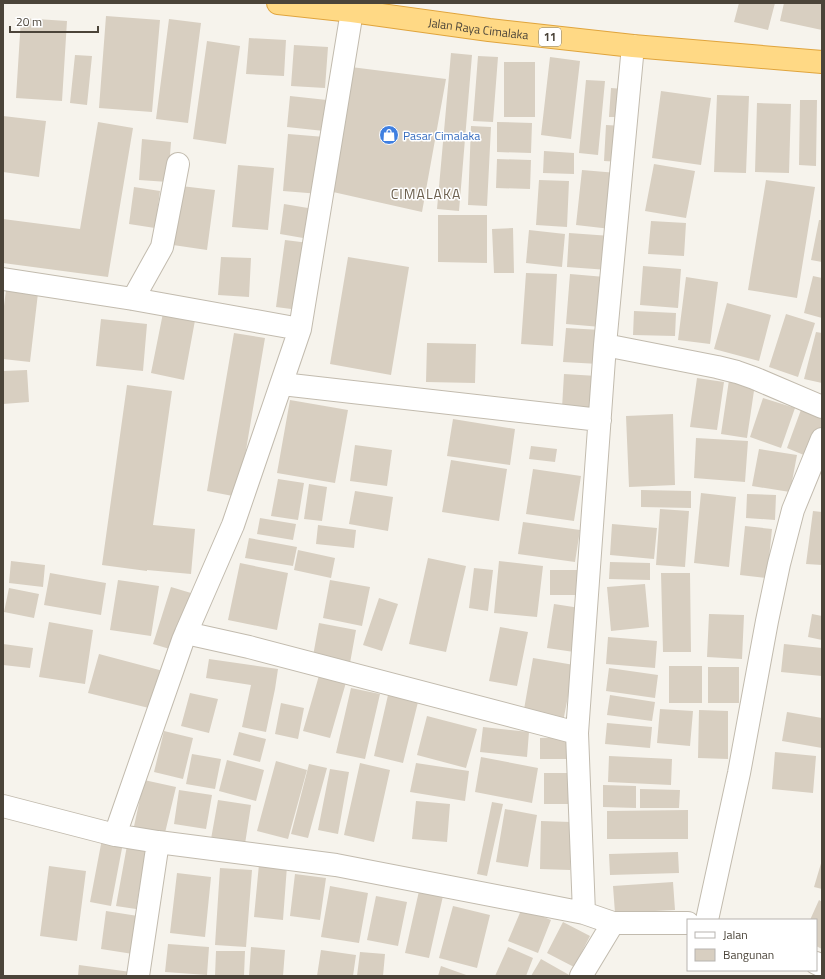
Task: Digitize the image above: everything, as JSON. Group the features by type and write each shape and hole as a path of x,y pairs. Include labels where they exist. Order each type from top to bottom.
{"highway":[{"name":"Jalan Raya Cimalaka","path":"278,3 352,11 489,30 633,46 822,62"}],"street":[{"path":"114,835 183,640 233,525 300,329 352,11"},
{"path":"584,913 577,733 605,345 633,46"},
{"path":"133,299 162,247 178,164"},
{"path":"3,278 133,299 300,329"},
{"path":"605,345 737,372 822,407"},
{"path":"282,384 600,420"},
{"path":"707,919 739,773 779,564 793,510 822,439"},
{"path":"186,633 577,733"},
{"path":"3,806 114,835 158,842 336,864 584,913 613,923 687,923"},
{"path":"138,976 158,842"},
{"path":"581,976 613,923"}],"building":[{"path":"739,3 775,3 768,30 734,22"},
{"path":"784,3 822,3 822,30 780,21"},
{"path":"106,16 160,20 152,112 99,108"},
{"path":"21,18 67,21 62,101 16,98"},
{"path":"169,19 201,23 188,123 156,119"},
{"path":"249,38 286,40 284,76 246,74"},
{"path":"207,41 240,46 226,144 193,139"},
{"path":"294,45 328,47 325,88 291,86"},
{"path":"451,53 472,55 459,211 437,209"},
{"path":"75,55 92,56 87,105 70,103"},
{"path":"478,56 498,57 493,122 473,121"},
{"path":"550,57 580,61 571,139 541,135"},
{"path":"504,62 535,62 535,117 504,117"},
{"name":"Pasar Cimalaka","path":"351,67 446,79 422,212 333,192"},
{"path":"586,80 605,81 598,155 579,153"},
{"path":"611,88 624,89 623,117 609,117"},
{"path":"661,91 711,98 701,165 652,158"},
{"path":"717,95 749,96 746,173 714,172"},
{"path":"290,96 327,100 324,131 287,127"},
{"path":"800,100 817,100 816,166 799,165"},
{"path":"757,103 791,104 789,173 755,172"},
{"path":"3,116 46,121 39,177 3,172"},
{"path":"98,122 133,128 108,277 3,263 3,219 80,229"},
{"path":"497,122 532,123 531,153 497,152"},
{"path":"606,125 624,126 621,162 604,161"},
{"path":"471,126 491,127 487,206 468,205"},
{"path":"288,134 325,137 320,194 283,191"},
{"path":"142,139 171,142 168,182 139,180"},
{"path":"544,151 574,153 574,174 543,173"},
{"path":"497,159 531,160 530,189 496,188"},
{"path":"654,164 695,171 686,218 645,211"},
{"path":"238,165 274,168 268,230 232,227"},
{"path":"582,170 617,173 611,229 576,225"},
{"path":"539,180 569,181 567,227 536,225"},
{"path":"766,180 815,187 797,298 748,290"},
{"path":"181,186 215,190 207,250 173,245"},
{"path":"134,187 160,191 155,228 129,224"},
{"path":"284,204 314,209 309,239 280,234"},
{"path":"438,215 487,215 487,263 438,262"},
{"path":"819,220 822,220 822,262 811,260"},
{"path":"651,221 686,223 684,256 648,254"},
{"path":"513,228 514,273 494,273 492,229"},
{"path":"529,230 565,234 562,267 526,263"},
{"path":"569,233 611,236 608,270 567,267"},
{"path":"285,240 309,243 299,310 276,307"},
{"path":"221,257 251,258 249,297 218,295"},
{"path":"348,257 409,267 391,375 330,364"},
{"path":"643,266 681,269 678,308 640,305"},
{"path":"526,273 557,274 553,346 521,344"},
{"path":"570,274 605,277 601,327 566,324"},
{"path":"813,276 822,278 822,318 804,313"},
{"path":"686,277 718,282 710,344 678,340"},
{"path":"6,290 38,293 30,362 3,359 3,314"},
{"path":"727,303 771,315 759,361 714,349"},
{"path":"164,308 196,315 184,380 151,373"},
{"path":"634,311 676,313 675,336 633,335"},
{"path":"786,314 815,323 798,377 769,367"},
{"path":"101,319 147,324 143,371 96,366"},
{"path":"566,328 601,330 599,364 563,362"},
{"path":"816,332 822,333 822,383 804,379"},
{"path":"234,333 265,338 238,497 207,491"},
{"path":"427,343 476,344 475,383 426,382"},
{"path":"27,370 29,402 3,404 3,371"},
{"path":"564,374 597,376 595,410 562,408"},
{"path":"697,378 724,382 717,430 690,427"},
{"path":"729,380 755,384 747,438 721,434"},
{"path":"127,385 172,391 153,525 195,529 191,574 147,571 102,565"},
{"path":"763,398 795,408 781,448 750,437"},
{"path":"290,400 348,410 335,483 277,473"},
{"path":"802,407 822,415 822,429 811,458 787,448"},
{"path":"673,414 675,485 629,487 626,416"},
{"path":"453,419 515,429 510,465 447,456"},
{"path":"696,438 748,441 745,482 694,478"},
{"path":"355,445 392,450 387,486 350,481"},
{"path":"531,446 557,449 555,462 529,459"},
{"path":"759,449 797,455 790,492 752,486"},
{"path":"451,460 507,469 499,521 442,512"},
{"path":"533,469 581,476 574,521 526,514"},
{"path":"278,479 304,483 298,520 271,516"},
{"path":"309,484 327,487 322,521 304,519"},
{"path":"641,490 691,491 691,508 641,507"},
{"path":"355,491 393,497 388,531 349,524"},
{"path":"701,493 736,497 729,567 694,563"},
{"path":"747,494 776,495 775,520 746,518"},
{"path":"660,509 689,511 685,567 656,565"},
{"path":"813,511 822,512 822,565 806,564"},
{"path":"260,518 296,524 293,540 257,534"},
{"path":"523,522 580,530 575,562 518,554"},
{"path":"612,524 657,528 654,559 610,555"},
{"path":"318,525 356,530 354,548 316,544"},
{"path":"745,526 772,529 767,578 740,575"},
{"path":"249,538 297,547 293,566 245,558"},
{"path":"298,550 335,558 331,578 294,570"},
{"path":"428,558 466,566 446,652 409,644"},
{"path":"11,561 45,565 43,587 9,583"},
{"path":"499,561 543,566 537,617 494,613"},
{"path":"610,562 650,563 650,580 609,579"},
{"path":"240,563 288,573 277,630 228,620"},
{"path":"474,568 493,570 488,611 469,608"},
{"path":"550,570 582,570 582,595 550,595"},
{"path":"50,573 106,583 101,615 44,605"},
{"path":"661,573 690,573 691,652 663,652"},
{"path":"118,580 159,586 151,636 110,630"},
{"path":"330,580 370,587 362,626 323,618"},
{"path":"645,584 649,627 611,631 607,587"},
{"path":"171,587 191,593 173,650 153,644"},
{"path":"9,588 39,594 34,618 4,612"},
{"path":"379,598 398,604 382,651 363,645"},
{"path":"554,604 580,608 574,652 547,648"},
{"path":"709,614 744,615 742,659 707,657"},
{"path":"812,614 822,616 822,640 808,637"},
{"path":"49,622 93,630 85,684 39,677"},
{"path":"319,623 356,630 350,663 313,656"},
{"path":"500,627 528,632 517,686 489,681"},
{"path":"608,637 657,641 655,668 606,664"},
{"path":"3,644 33,648 30,668 3,665"},
{"path":"784,644 822,648 822,676 781,672"},
{"path":"99,654 167,672 157,710 88,693"},
{"path":"533,658 574,665 563,722 523,715"},
{"path":"209,659 278,669 266,732 242,727 251,685 206,678"},
{"path":"669,666 702,666 702,703 669,703"},
{"path":"708,667 739,667 739,703 708,703"},
{"path":"609,668 658,675 655,698 606,691"},
{"path":"320,672 347,679 330,738 303,731"},
{"path":"351,688 380,694 365,759 336,753"},
{"path":"190,693 218,699 209,733 181,726"},
{"path":"388,695 418,702 403,763 374,756"},
{"path":"610,695 655,702 652,721 607,715"},
{"path":"281,703 304,708 298,739 275,734"},
{"path":"660,709 693,711 690,746 657,743"},
{"path":"699,710 728,711 728,759 698,758"},
{"path":"787,712 822,718 822,748 782,741"},
{"path":"427,716 477,729 466,768 417,755"},
{"path":"607,723 652,727 650,748 605,744"},
{"path":"483,727 529,732 527,757 480,752"},
{"path":"164,731 193,738 183,779 154,772"},
{"path":"239,732 266,739 260,762 233,755"},
{"path":"570,737 570,759 540,759 540,738"},
{"path":"775,752 816,756 813,793 772,789"},
{"path":"192,754 221,759 215,789 186,784"},
{"path":"609,756 672,759 671,785 608,782"},
{"path":"481,757 538,768 532,803 475,792"},
{"path":"227,760 264,770 256,801 219,791"},
{"path":"276,761 307,770 288,839 257,831"},
{"path":"360,763 390,770 374,842 344,835"},
{"path":"416,763 469,771 465,801 410,792"},
{"path":"309,764 327,768 308,838 291,834"},
{"path":"330,769 349,772 338,834 318,830"},
{"path":"544,773 571,773 571,804 544,804"},
{"path":"144,780 176,787 164,837 133,831"},
{"path":"603,785 636,786 636,808 603,807"},
{"path":"640,789 680,790 679,808 640,808"},
{"path":"179,790 212,795 206,829 174,824"},
{"path":"218,800 251,805 245,844 211,839"},
{"path":"416,801 450,804 447,842 412,839"},
{"path":"492,802 503,804 487,876 477,874"},
{"path":"505,809 537,815 528,867 496,862"},
{"path":"688,810 688,839 607,839 607,811"},
{"path":"541,821 571,822 570,870 540,869"},
{"path":"102,839 123,843 111,906 90,902"},
{"path":"128,840 147,843 136,909 116,906"},
{"path":"678,852 679,873 610,875 609,854"},
{"path":"822,860 822,889 814,887"},
{"path":"259,864 287,866 283,920 254,917"},
{"path":"49,866 86,871 77,941 40,936"},
{"path":"220,868 252,870 246,947 215,945"},
{"path":"177,873 211,877 205,937 170,933"},
{"path":"295,874 326,878 320,920 290,916"},
{"path":"673,882 675,910 615,913 613,886"},
{"path":"330,886 368,893 359,943 321,937"},
{"path":"419,891 443,896 429,958 405,953"},
{"path":"376,896 407,902 398,946 367,940"},
{"path":"819,900 822,902 822,949 817,946 817,919 810,919"},
{"path":"453,906 490,915 477,968 439,958"},
{"path":"522,908 551,920 538,953 508,941"},
{"path":"106,911 138,916 133,954 101,949"},
{"path":"563,922 590,936 574,967 547,953"},
{"path":"168,944 209,947 207,975 165,972"},
{"path":"251,947 285,950 283,976 249,976"},
{"path":"508,947 533,958 526,976 495,976"},
{"path":"321,950 356,955 353,976 317,976"},
{"path":"216,951 245,951 244,976 215,976"},
{"path":"360,952 385,954 383,976 357,976"},
{"path":"541,959 571,976 531,976"},
{"path":"79,965 131,972 130,976 78,976"},
{"path":"441,966 469,976 438,976"}],"place":[{"name":"Pasar Cimalaka","path":"389,135"}],"district":[{"name":"CIMALAKA","path":"426,193"}]}
